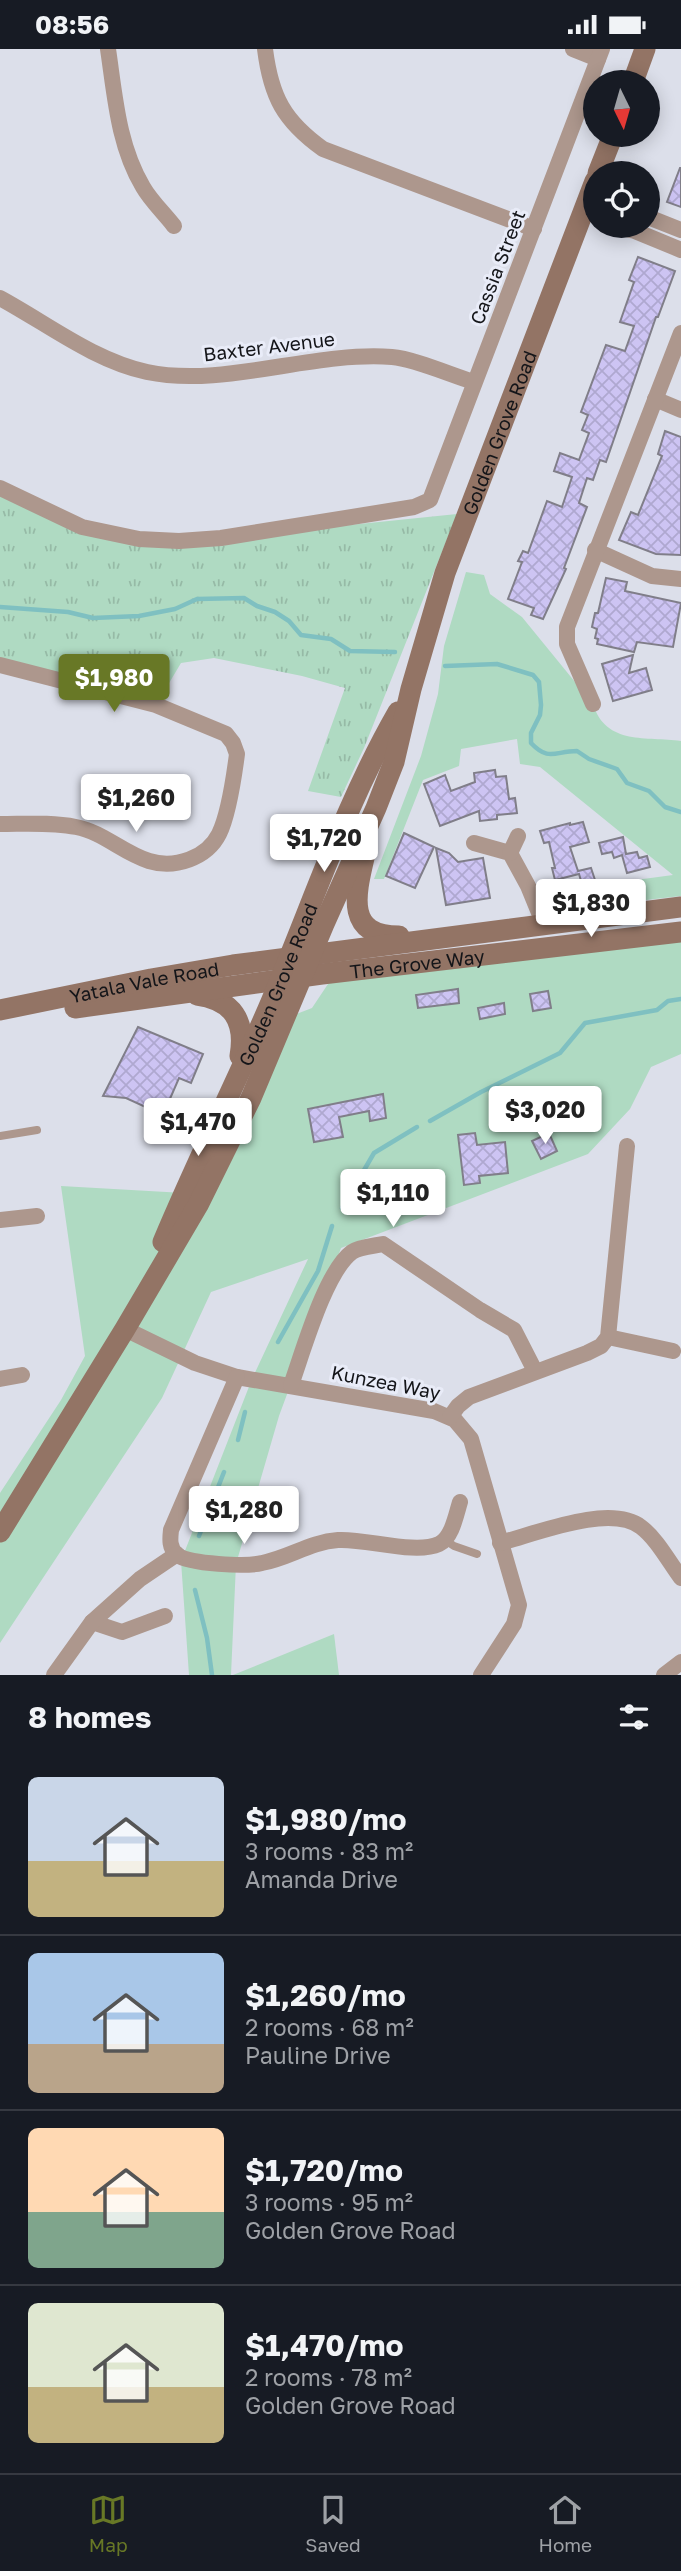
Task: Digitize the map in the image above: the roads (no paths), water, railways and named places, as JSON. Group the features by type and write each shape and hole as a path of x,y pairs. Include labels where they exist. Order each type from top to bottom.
{"main road":[{"path":"637,70 645,49"},
{"name":"Golden Grove Road","path":"0,1532 198,1205 251,1098 394,762 411,689 445,572 583,231"},
{"name":"Golden Grove Road","path":"128,1324 279,980 372,758 411,689"},
{"path":"376,808 357,898 358,912 368,930 393,936 496,931"},
{"name":"The Grove Way","path":"288,959 681,907"},
{"path":"194,971 280,945 302,923"},
{"name":"The Grove Way","path":"279,980 681,932"},
{"name":"Yatala Vale Road","path":"0,1012 194,971 288,959"},
{"name":"Yatala Vale Road","path":"0,1012 14,1016 279,980"},
{"path":"182,994 216,999 233,1012 243,1035 235,1078"}],"street":[{"path":"108,49 121,135 129,158 144,189 174,226"},
{"path":"265,49 277,101 301,133 323,149 534,229"},
{"path":"573,49 600,54"},
{"name":"Cassia Street","path":"0,488 82,527 139,539 178,541 220,538 414,507 430,500 600,54"},
{"path":"660,222 681,230"},
{"path":"656,238 681,250"},
{"name":"Baxter Avenue","path":"0,298 104,359 149,372 200,376 336,357 395,357 474,382"},
{"path":"593,704 569,652 566,635 569,619 681,333"},
{"path":"655,399 681,410"},
{"path":"595,549 652,576 681,579"},
{"path":"0,665 156,705 226,734 237,754 219,834 203,853 191,860 172,864 149,861 91,831 76,827 0,824"},
{"path":"510,853 518,836"},
{"path":"474,843 510,853 544,925"},
{"path":"450,1417 469,1397 587,1353 601,1346 608,1338 627,1146"},
{"path":"0,1220 37,1216"},
{"path":"291,1385 327,1289 341,1264 354,1251 383,1244 514,1330 535,1371"},
{"name":"Kunzea Way","path":"128,1324 195,1363 237,1377 434,1411 450,1417 471,1439 519,1605 514,1624 481,1675"},
{"path":"608,1338 673,1351"},
{"path":"0,1379 22,1375"},
{"path":"237,1377 171,1530 170,1542 177,1554 195,1561 258,1564 279,1559 318,1542 342,1540 428,1547 445,1540 460,1502"},
{"path":"500,1543 573,1524 608,1517 622,1518 644,1529 681,1578"},
{"path":"54,1675 92,1622 140,1579 177,1554"},
{"path":"92,1622 122,1632 165,1616"},
{"path":"664,1675 681,1662"}],"lane":[{"path":"0,1136 37,1130"},
{"path":"445,1540 477,1554"}],"waterway":[{"path":"0,607 68,612 93,618 139,616 175,609 197,599 244,598 289,621 301,635 331,639 350,651 395,652"},
{"path":"445,666 497,664 533,675 539,682 541,705 540,715 531,733 531,743 537,749 548,754 577,751 589,759 617,769 627,783 649,791 665,807 681,812"},
{"path":"430,1121 560,1053 585,1023 657,1010 668,1001 681,999"},
{"path":"342,1208 374,1153 417,1127"},
{"path":"278,1342 318,1271 332,1226"},
{"path":"238,1440 245,1412"},
{"path":"199,1536 224,1472"},
{"path":"195,1590 207,1638 212,1675"}]}
